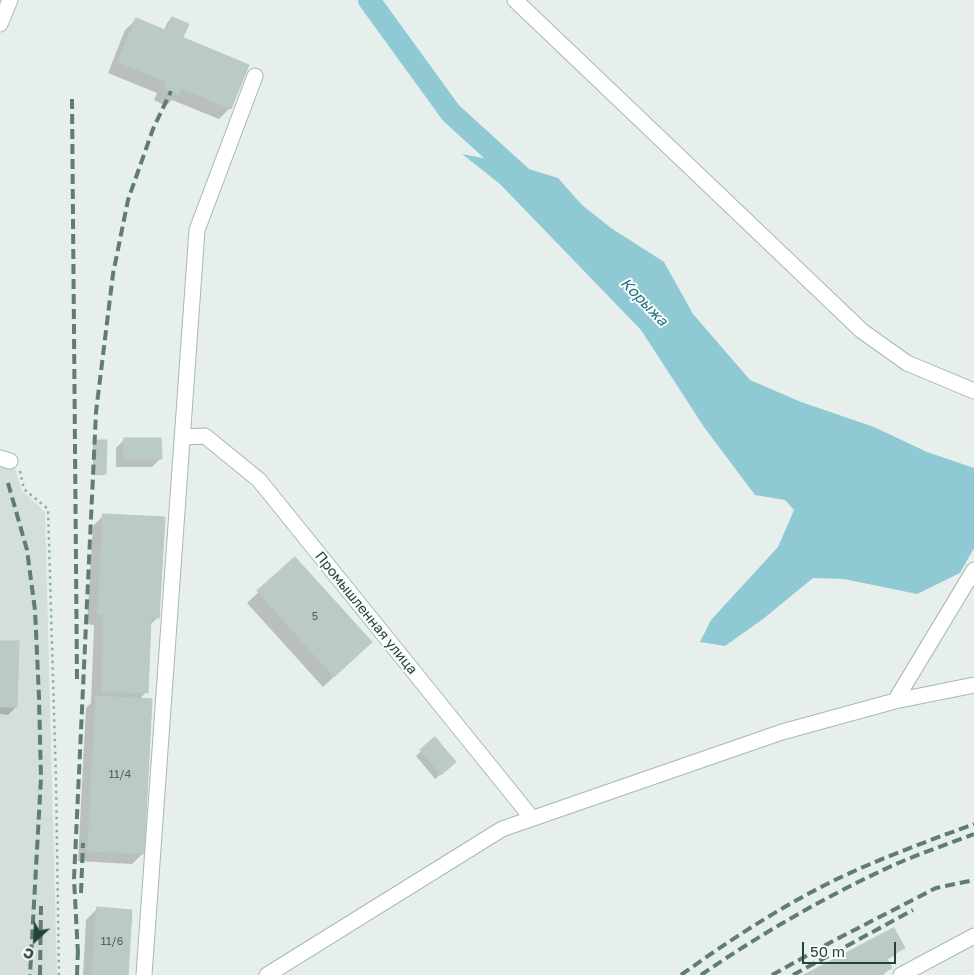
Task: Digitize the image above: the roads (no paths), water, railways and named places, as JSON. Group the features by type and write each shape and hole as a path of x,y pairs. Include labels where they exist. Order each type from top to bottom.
{"street":[{"path":"0,24 10,0"},
{"path":"515,0 862,331 907,363 974,391"},
{"path":"144,975 197,230 255,76"},
{"name":"Промышленная улица","path":"182,437 205,436 259,480 531,817"},
{"path":"895,701 974,570"},
{"path":"267,975 502,828 782,732 895,701 974,685"},
{"path":"901,975 974,936"}],"water":[{"path":"462,154 509,163 558,178 582,205 611,228 664,262 693,314 750,380 801,402 874,427 927,452 974,468 974,548 960,573 917,594 844,579 813,578 763,619 725,646 700,642 711,620 778,547 794,510 785,500 755,495 704,427 641,330 500,184"}],"waterway":[{"name":"Корыжа","path":"369,0 451,113 528,183"}],"railway":[{"path":"78,954 74,879 96,412 113,274 128,200 153,129 171,91"},
{"path":"72,99 77,679"},
{"path":"8,483 27,550 35,610 39,697 41,778 30,975"},
{"path":"681,975 757,924 817,889 854,871 974,824"},
{"path":"701,975 748,944 845,889 905,860 974,834"},
{"path":"81,893 83,843"},
{"path":"772,975 936,888 974,880"},
{"path":"40,975 41,906"},
{"path":"793,975 913,910"},
{"path":"77,975 78,948"}]}
